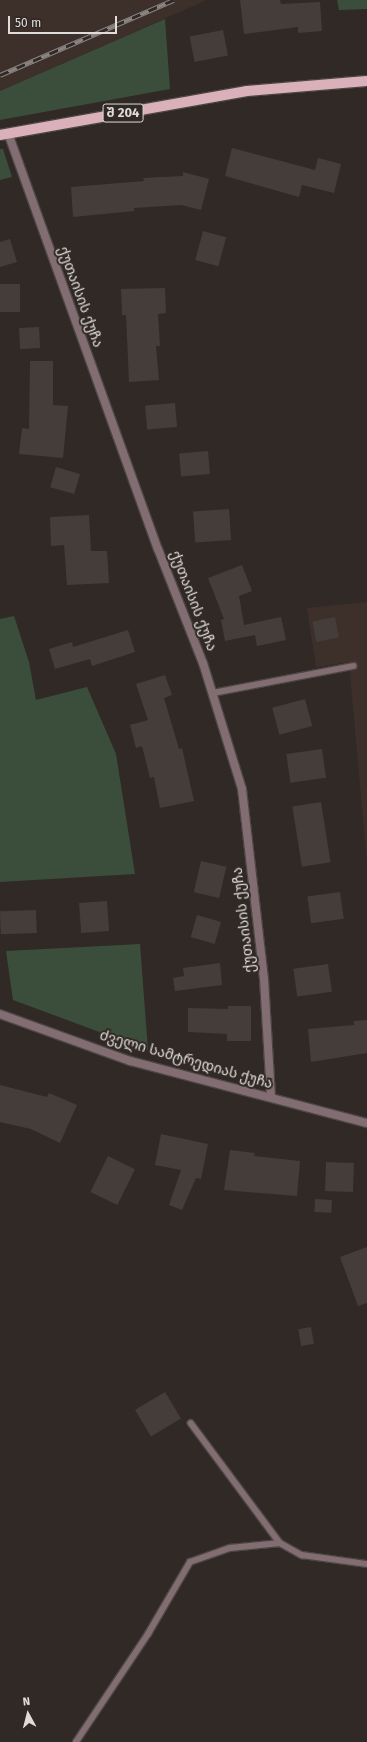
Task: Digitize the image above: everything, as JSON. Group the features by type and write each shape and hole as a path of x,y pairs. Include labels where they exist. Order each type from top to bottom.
{"main road":[{"name":"შ 204","path":"4,134 246,91 367,81"}],"street":[{"name":"ქუთაისის ქუჩა","path":"4,134 213,694 242,789 264,979 271,1097"},
{"name":"ძველი სამტრედიას ქუჩა","path":"0,1014 130,1061 365,1122"},
{"path":"365,1122 367,1130"}],"lane":[{"path":"213,694 353,666"},
{"path":"191,1423 280,1543 302,1555 367,1564"},
{"path":"76,1742 148,1634 190,1562 230,1548 280,1543"}],"shaded area":[{"path":"0,0 207,0 0,91"},
{"path":"367,602 367,863 349,662 316,667 307,608"}],"green space":[{"path":"337,0 367,0 367,9 339,10"},
{"path":"165,19 170,89 0,120 0,91"},
{"path":"0,149 3,149 12,177 0,180"},
{"path":"14,616 29,662 36,700 87,687 116,754 135,874 0,882 0,619"},
{"path":"140,944 148,1050 13,1000 6,951"}],"building":[{"path":"240,0 280,0 281,4 320,2 322,31 298,33 298,27 244,34"},
{"path":"223,30 228,56 195,62 190,36"},
{"path":"232,148 315,170 318,158 341,164 334,193 302,185 299,197 225,176"},
{"path":"183,172 209,179 201,210 181,205 134,208 134,211 73,217 71,187 144,181 143,178 183,176"},
{"path":"203,231 226,237 218,266 195,260"},
{"path":"10,239 17,262 0,267 0,242"},
{"path":"0,284 20,284 20,312 0,312"},
{"path":"165,288 166,313 158,314 160,346 156,346 159,380 129,382 126,315 122,315 121,289"},
{"path":"39,327 40,348 20,349 19,328"},
{"path":"30,361 53,361 53,405 68,406 63,458 19,454 22,428 29,429"},
{"path":"175,403 177,427 147,430 145,406"},
{"path":"208,451 210,474 181,476 179,454"},
{"path":"56,467 80,474 74,494 50,487"},
{"path":"229,509 231,540 195,542 193,512"},
{"path":"89,515 91,551 107,551 109,583 67,585 64,545 51,546 50,517"},
{"path":"242,565 252,591 239,596 244,625 281,617 286,640 257,646 255,635 225,641 221,620 224,619 208,578"},
{"path":"335,617 339,638 316,642 312,621"},
{"path":"128,630 135,652 92,666 90,659 55,669 49,649 72,642 73,647"},
{"path":"165,675 172,695 164,698 179,749 182,748 194,801 160,808 154,777 150,778 142,746 136,748 130,725 148,720 136,684"},
{"path":"305,699 312,726 279,735 272,708"},
{"path":"322,749 326,778 290,783 286,754"},
{"path":"321,802 331,862 302,867 292,807"},
{"path":"201,861 226,867 219,898 194,892"},
{"path":"340,892 344,919 311,923 307,897"},
{"path":"107,901 109,931 81,933 79,903"},
{"path":"36,910 37,933 1,934 0,911"},
{"path":"197,915 221,922 215,944 191,937"},
{"path":"220,963 222,985 175,991 173,978 184,976 183,968"},
{"path":"328,964 332,992 297,997 293,969"},
{"path":"228,1006 251,1006 251,1041 227,1041 227,1034 188,1032 188,1008 228,1009"},
{"path":"367,1020 367,1053 311,1062 308,1029 354,1025 354,1021"},
{"path":"0,1085 47,1097 49,1093 77,1105 60,1143 31,1129 0,1122"},
{"path":"161,1134 208,1144 201,1179 196,1178 182,1210 169,1205 181,1170 155,1165"},
{"path":"230,1150 255,1153 254,1156 300,1161 297,1196 224,1190"},
{"path":"108,1156 135,1169 117,1205 90,1192"},
{"path":"326,1162 354,1163 353,1192 325,1191"},
{"path":"315,1199 332,1200 331,1213 314,1212"},
{"path":"367,1247 367,1303 358,1306 340,1257"},
{"path":"311,1327 314,1344 301,1346 298,1329"},
{"path":"165,1392 181,1419 151,1437 135,1410"}],"railway":[{"path":"0,75 173,0"}]}
